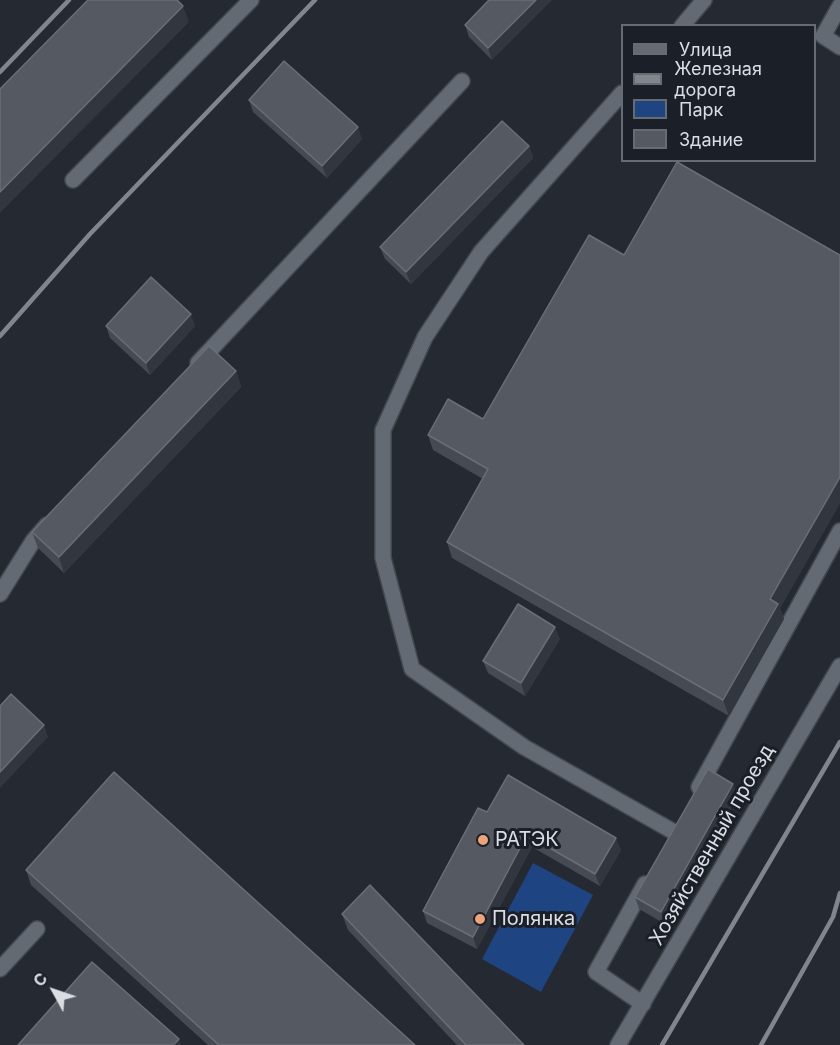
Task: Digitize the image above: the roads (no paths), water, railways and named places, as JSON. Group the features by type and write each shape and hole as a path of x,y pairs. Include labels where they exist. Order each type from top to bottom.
{"street":[{"path":"74,180 250,0"},
{"path":"684,24 704,0"},
{"path":"840,6 823,36 840,47"},
{"path":"186,376 462,81"},
{"path":"621,94 481,252 425,337 383,430 383,558 412,669 524,747 674,831"},
{"path":"0,594 33,541 57,515"},
{"path":"691,801 840,531"},
{"name":"Хозяйственный проезд","path":"618,1045 840,666"},
{"path":"644,1004 596,972 653,870"},
{"path":"0,969 37,928"}],"railway":[{"path":"0,72 69,0"},
{"path":"0,336 90,234 315,0"},
{"path":"662,1045 840,742"},
{"path":"761,1045 833,917 840,893"}],"place":[{"name":"РАТЭК","path":"483,840"},
{"name":"Полянка","path":"480,919"}]}
